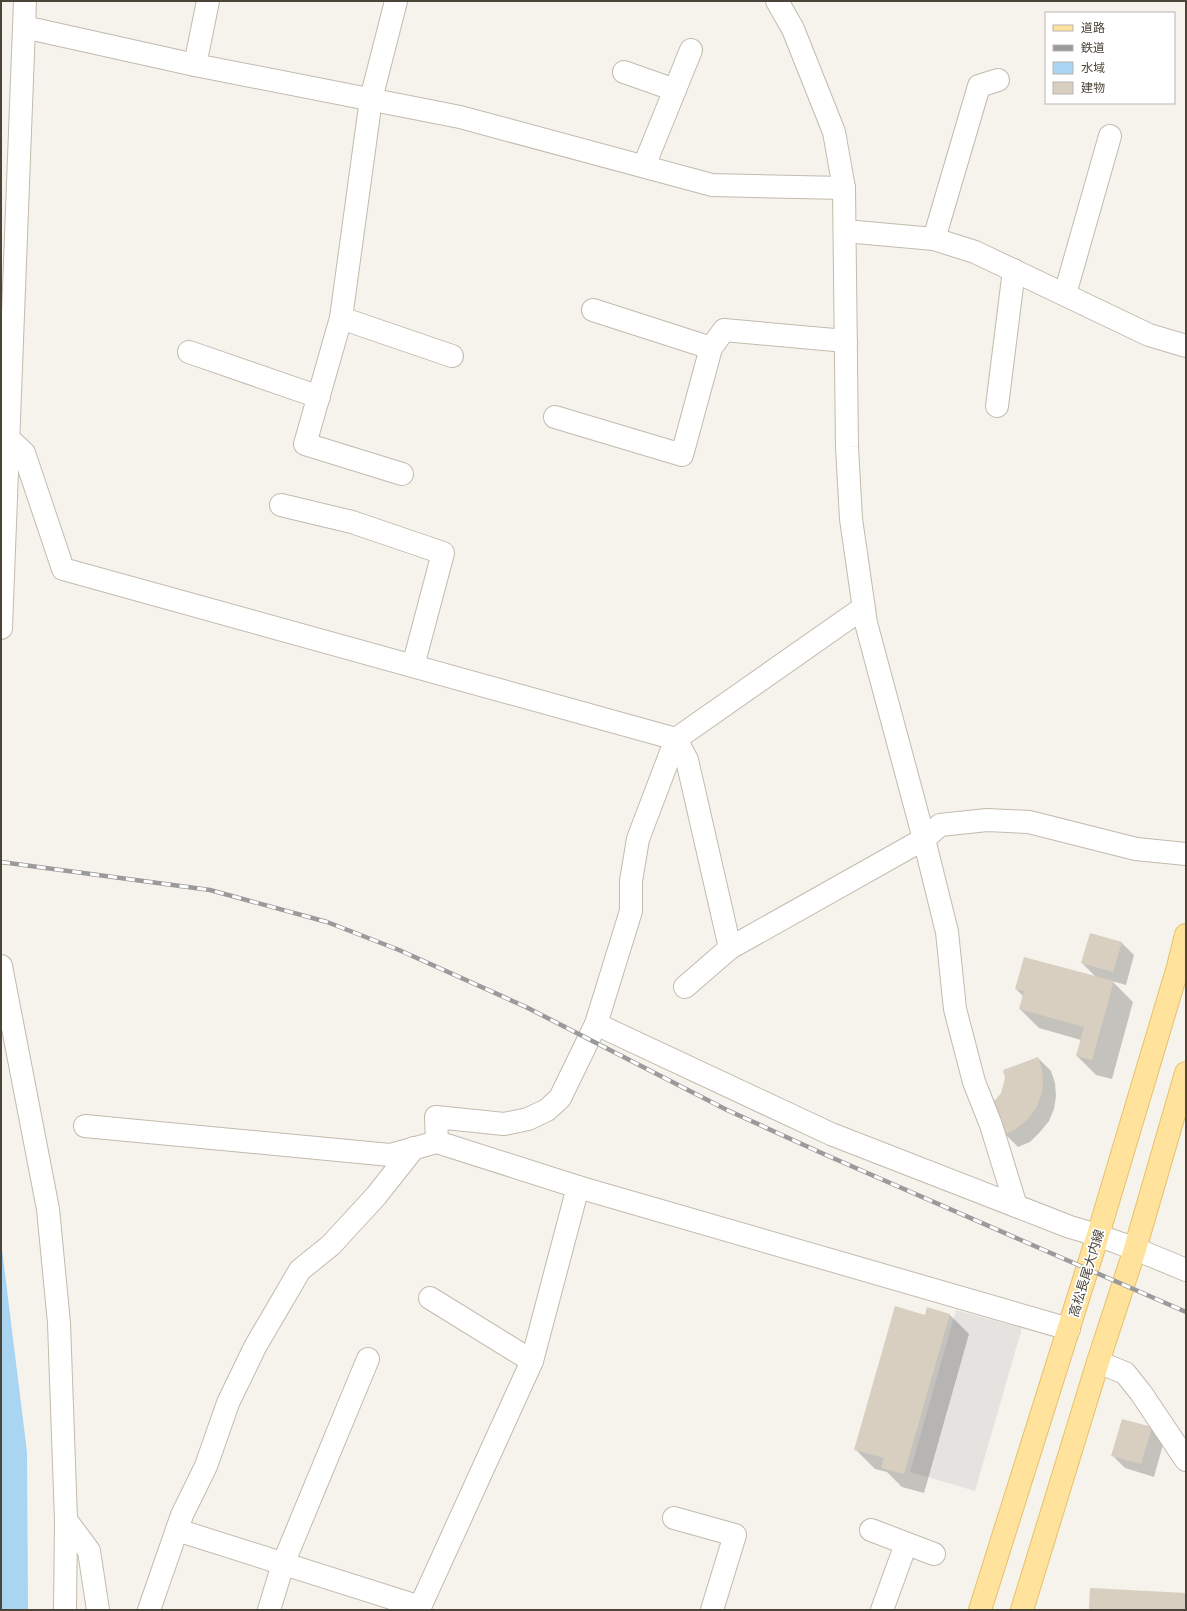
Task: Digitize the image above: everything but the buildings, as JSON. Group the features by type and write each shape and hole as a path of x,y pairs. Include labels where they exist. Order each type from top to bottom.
{"main road":[{"name":"高松長尾大内線","path":"980,1610 1098,1235 1178,967 1186,934"},
{"path":"1022,1610 1098,1362 1135,1249 1184,1084"}],"street":[{"path":"1,628 25,1"},
{"path":"196,65 208,1"},
{"path":"396,1 371,100 341,318 305,444 402,474"},
{"path":"777,1 792,29 834,132 844,188 847,447 851,519 863,608 947,932 955,1009 974,1082 991,1125 1016,1206"},
{"path":"24,27 196,65 460,117 712,185 844,188"},
{"path":"644,166 691,50"},
{"path":"624,72 675,90"},
{"path":"934,239 978,86 998,80"},
{"path":"1065,294 1110,136"},
{"path":"844,231 934,239 975,252 1149,335 1186,346"},
{"path":"997,406 1014,270"},
{"path":"593,310 711,348"},
{"path":"341,318 452,356"},
{"path":"555,417 682,454 711,348 724,330 846,341"},
{"path":"189,352 319,397"},
{"path":"8,438 24,453 63,569 676,739 687,760 730,948"},
{"path":"281,505 352,522 442,553 413,666"},
{"path":"437,1142 436,1117 504,1124 528,1119 547,1110 560,1098 596,1024 631,911 631,881 638,839 676,739 863,608"},
{"path":"684,987 730,948 924,840 940,826 987,820 1029,822 1136,849 1186,854"},
{"path":"1,966 48,1209 58,1324 66,1520 65,1610"},
{"path":"596,1024 831,1134 1070,1227 1098,1235 1135,1249 1186,1270"},
{"path":"85,1126 390,1154 437,1142 578,1187 1069,1329"},
{"path":"148,1610 182,1515 206,1466 228,1403 255,1347 300,1270 331,1245 376,1196 414,1148"},
{"path":"177,1530 411,1607 532,1361 578,1187"},
{"path":"430,1298 532,1361"},
{"path":"269,1610 283,1564 368,1359"},
{"path":"1098,1362 1125,1373 1142,1393 1186,1460"},
{"path":"674,1518 735,1535 712,1610"},
{"path":"66,1520 89,1552 98,1610"},
{"path":"871,1530 934,1554"},
{"path":"882,1610 906,1544"}],"shaded area":[{"path":"956,1310 1022,1328 975,1491 910,1472"}],"water":[{"path":"1,1241 27,1452 28,1610 1,1610"}],"railway":[{"path":"1,862 210,890 327,922 399,950 526,1007 727,1110 826,1155 1186,1312"}]}
